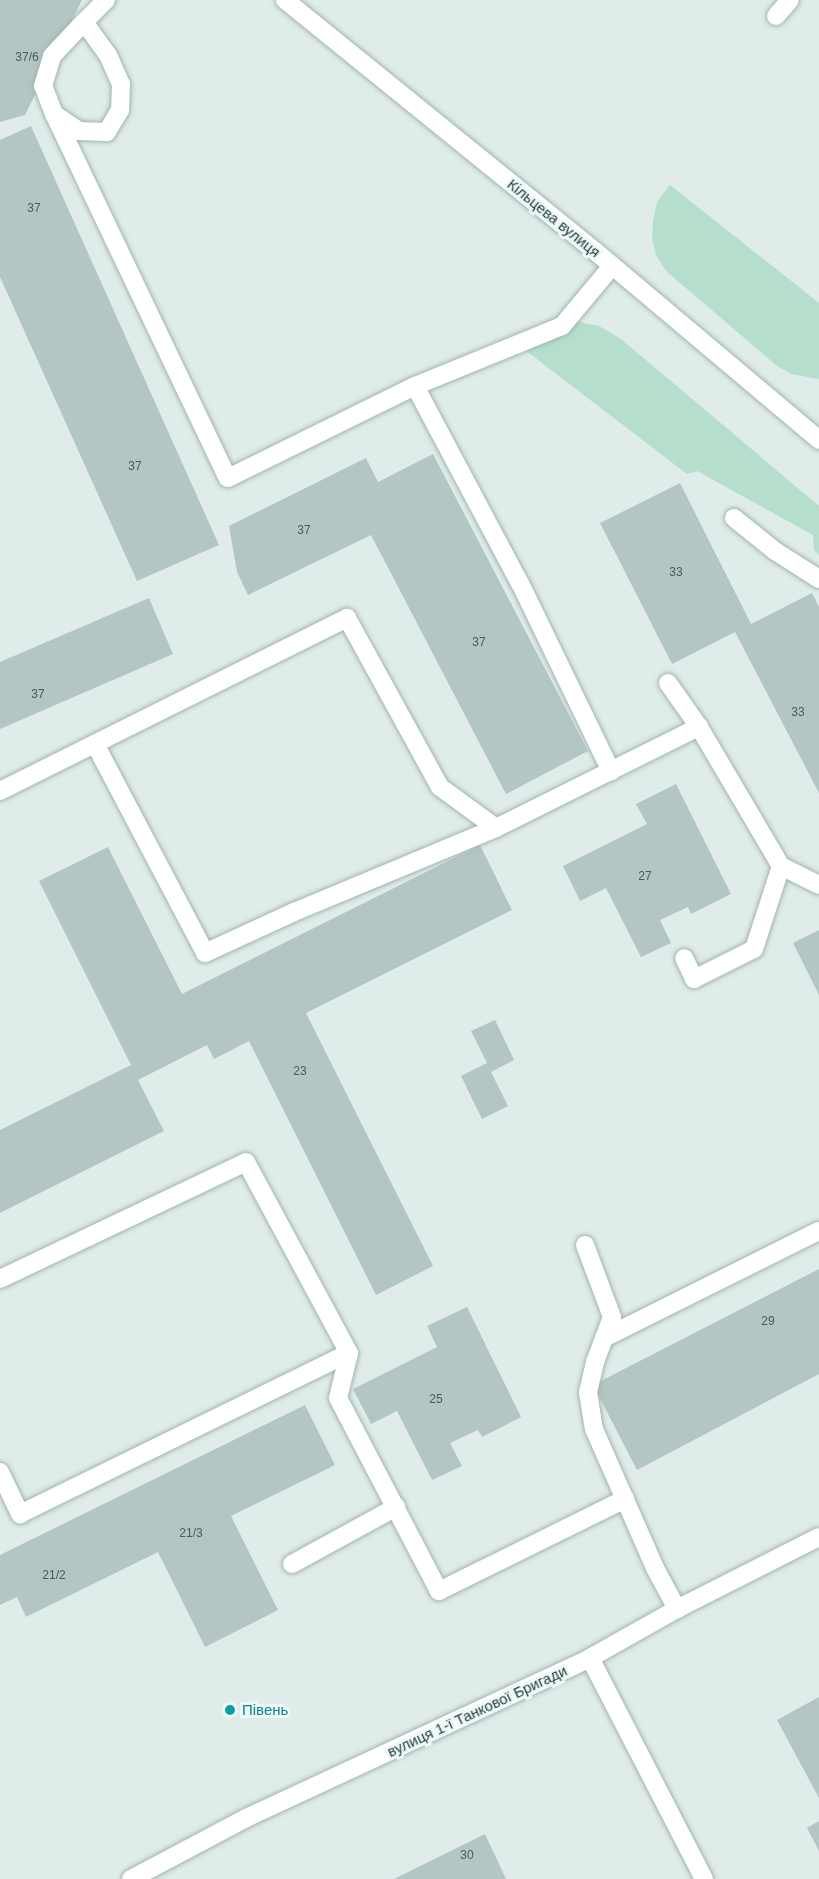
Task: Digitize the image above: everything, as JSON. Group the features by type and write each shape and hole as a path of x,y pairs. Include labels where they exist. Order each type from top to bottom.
{"main road":[{"path":"106,0 52,56 43,86 54,114 228,478 415,386 562,326 612,266"},
{"name":"Кільцева вулиця","path":"285,0 612,266 819,440"},
{"path":"776,16 790,0"},
{"path":"54,114 79,131 107,132 120,110 121,84 108,55 84,22"},
{"path":"415,386 520,585 611,771"},
{"path":"734,518 775,551 819,579"},
{"path":"0,791 347,618 440,788 496,828"},
{"path":"668,683 699,727 781,866 819,885"},
{"path":"95,744 205,952 294,912 496,828 699,727"},
{"path":"684,958 694,979 754,949 781,866"},
{"path":"0,1279 246,1162 349,1353 338,1398 439,1592 625,1499"},
{"path":"604,1338 819,1232"},
{"path":"585,1245 612,1317 588,1392 594,1429 655,1569 677,1610"},
{"path":"0,1472 20,1514 349,1353"},
{"path":"292,1564 396,1507"},
{"name":"вулиця 1-ї Танкової Бригади","path":"131,1879 246,1818 590,1658 819,1537"},
{"path":"590,1658 704,1879"}],"green space":[{"path":"670,185 819,303 819,379 791,374 777,366 666,271 656,255 652,238 657,202"},
{"path":"579,322 599,326 621,339 819,506 819,555 814,550 813,535 697,471 687,474 525,350 562,326"}],"building":[{"path":"0,0 82,0 25,115 0,122"},
{"path":"31,126 219,545 137,581 0,277 0,140"},
{"path":"433,454 588,751 506,794 371,535 248,595 237,572 229,526 366,458 378,482"},
{"path":"680,483 751,624 812,593 819,607 819,793 735,632 672,664 600,523"},
{"path":"149,598 173,654 0,729 0,662"},
{"path":"676,784 731,894 691,914 688,907 660,920 671,943 641,957 606,888 580,901 563,866 647,824 636,804"},
{"path":"480,845 512,910 306,1013 433,1266 376,1295 249,1041 214,1059 207,1045 138,1080 164,1131 0,1213 0,1130 131,1065 39,881 108,847 182,994"},
{"path":"819,930 819,995 793,943"},
{"path":"495,1020 514,1060 491,1072 508,1106 482,1119 461,1076 487,1063 471,1031"},
{"path":"819,1269 819,1374 637,1470 593,1385"},
{"path":"467,1307 521,1417 482,1437 478,1430 450,1443 462,1466 432,1480 397,1411 371,1424 353,1389 437,1347 427,1326"},
{"path":"305,1405 335,1465 231,1516 278,1610 205,1647 158,1552 26,1617 17,1597 0,1605 0,1555"},
{"path":"819,1697 819,1798 777,1720"},
{"path":"819,1821 819,1851 807,1828"},
{"path":"485,1834 506,1879 394,1879"}],"place":[{"name":"Півень","path":"230,1710"}]}
